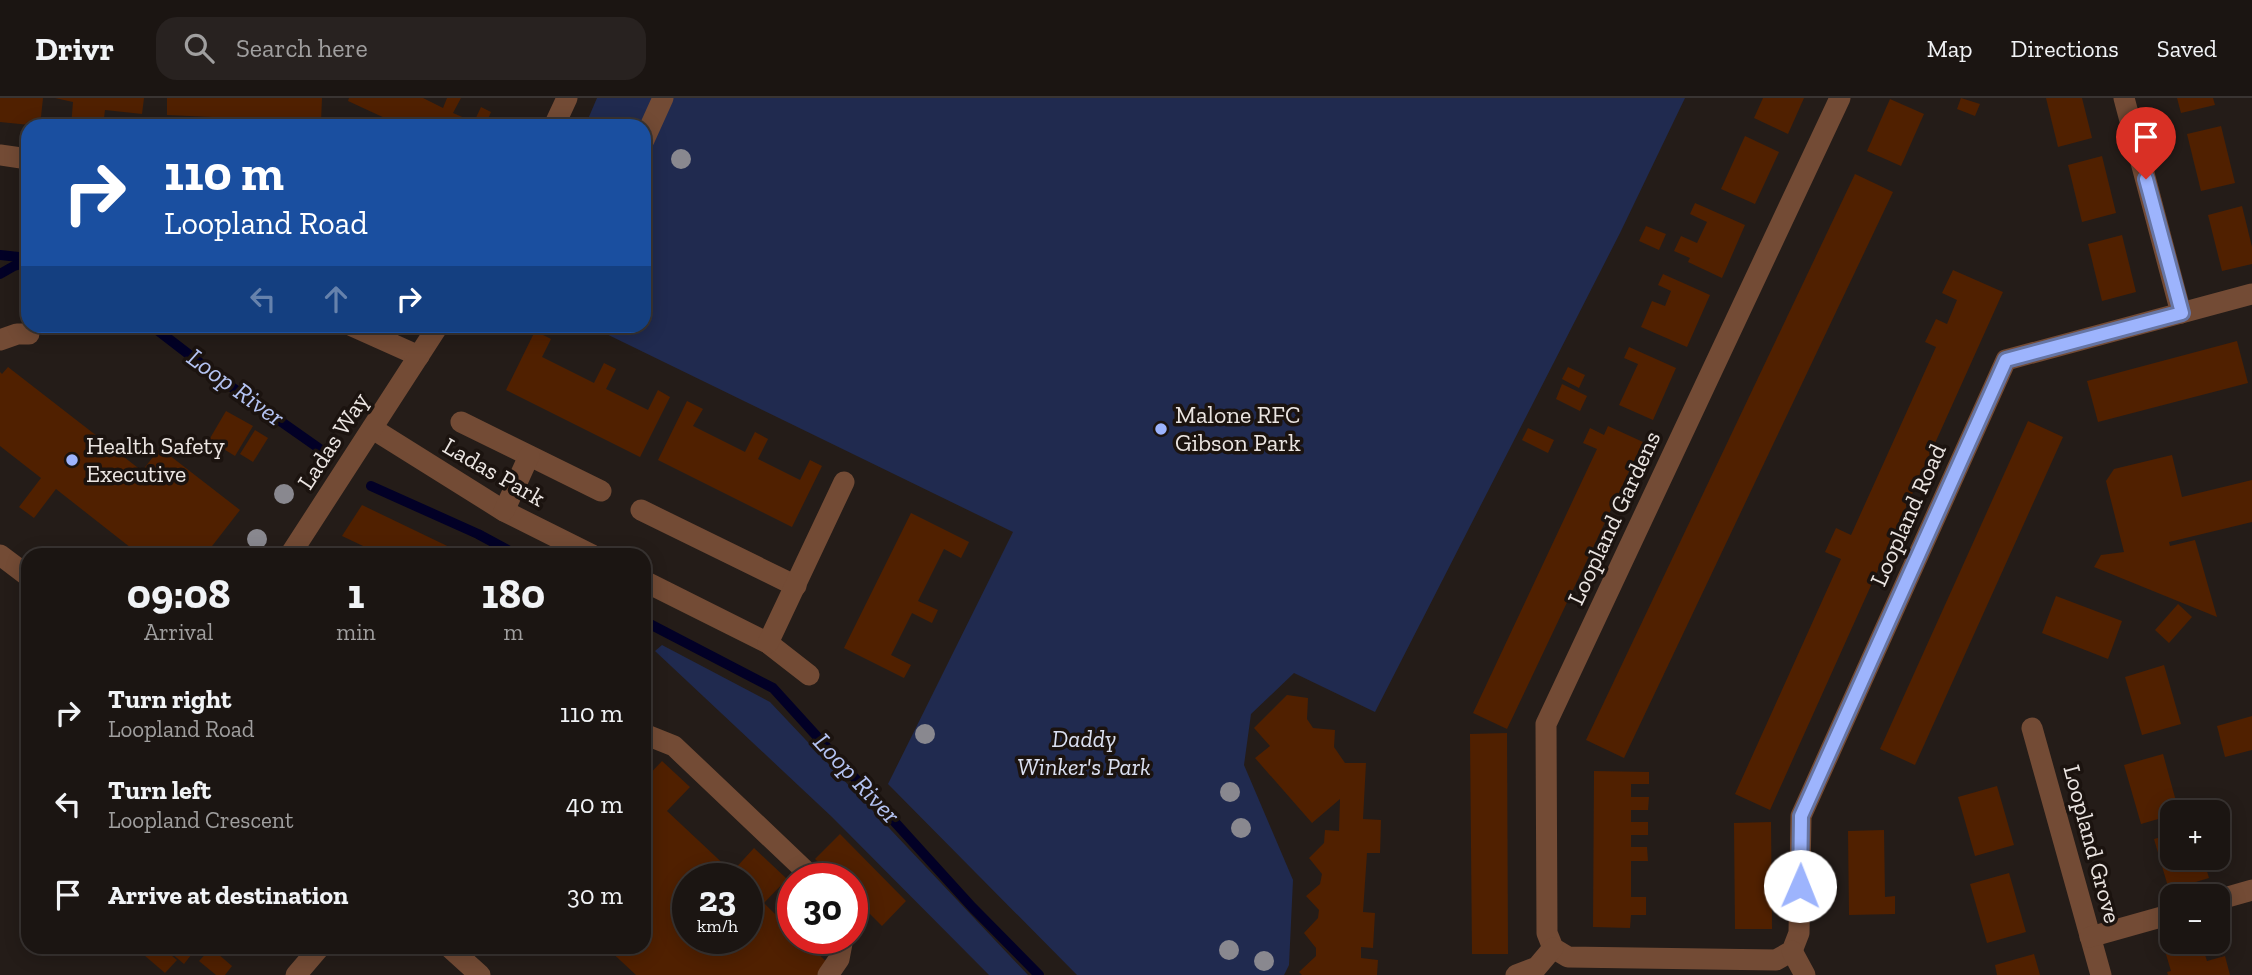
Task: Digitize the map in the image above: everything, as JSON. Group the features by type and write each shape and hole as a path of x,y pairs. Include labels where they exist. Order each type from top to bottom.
{"street":[{"path":"557,119 567,98"},
{"path":"651,125 663,98"},
{"name":"Loopland Gardens","path":"1553,948 1547,933 1546,724 1840,98"},
{"path":"2124,98 2182,313"},
{"path":"0,155 21,158"},
{"name":"Loopland Road","path":"1796,942 1801,816 2006,360 2252,294"},
{"path":"368,333 419,356"},
{"name":"Ladas Way","path":"295,548 434,333"},
{"path":"0,340 17,334 29,334"},
{"path":"461,422 601,491"},
{"name":"Ladas Park","path":"373,429 504,511 578,548"},
{"path":"504,511 530,456"},
{"path":"768,643 844,482"},
{"path":"641,510 796,586"},
{"path":"0,555 21,571"},
{"path":"651,584 768,643 810,675"},
{"name":"Loopland Grove","path":"2032,727 2101,975"},
{"path":"651,737 674,746 797,863"},
{"path":"2230,896 2252,890"},
{"path":"2090,937 2160,917"},
{"path":"1516,975 1537,967 1553,948 1568,957 1587,959 1776,960 1796,942 1805,975"},
{"path":"296,975 314,954"},
{"path":"457,954 480,975"},
{"path":"828,975 840,954"}],"green space":[{"name":"Malone RFC Gibson Park","path":"597,98 1685,98 1620,233 1375,712 1294,673 1251,714 1244,765 1293,880 1289,965 1284,975 1077,975 888,784 1013,532 604,333 651,333 651,119 588,119"},
{"path":"662,645 770,702 1028,975 989,975 832,817 655,651"}],"building":[{"path":"0,98 43,98 41,119 21,119 21,124 0,122"},
{"path":"55,98 144,98 142,114 105,110 104,119 72,119 73,102"},
{"path":"167,98 322,98 321,119 167,115"},
{"path":"349,98 423,98 443,108 447,98 461,98 453,113 467,119 387,119 348,101"},
{"path":"1763,98 1804,98 1788,134 1754,118"},
{"path":"1961,98 1980,104 1975,116 1957,109"},
{"path":"2046,98 2082,98 2092,138 2058,147"},
{"path":"2177,98 2213,98 2215,105 2181,113"},
{"path":"1890,99 1924,114 1901,166 1867,151"},
{"path":"481,107 491,112 488,119 475,119"},
{"path":"2221,126 2235,183 2201,191 2187,134"},
{"path":"1745,136 1779,152 1755,204 1721,189"},
{"path":"2102,156 2116,213 2082,222 2068,165"},
{"path":"1855,174 1893,192 1624,758 1586,740"},
{"path":"1695,203 1745,225 1722,278 1688,262 1690,258 1674,251 1681,236 1697,243 1707,222 1690,214"},
{"path":"2242,206 2252,247 2252,264 2222,271 2208,215"},
{"path":"1646,226 1666,234 1659,250 1639,241"},
{"path":"2122,235 2136,292 2102,301 2088,244"},
{"path":"1953,270 2003,292 1770,810 1735,794 1841,559 1825,552 1836,528 1851,535 1936,347 1925,342 1936,319 1947,324 1957,300 1942,293"},
{"path":"1663,274 1710,295 1687,347 1641,327 1652,301 1665,306 1671,291 1658,285"},
{"path":"534,333 539,333 551,339 542,357 594,383 604,363 616,369 606,389 648,410 658,390 670,397 640,457 506,390"},
{"path":"2237,341 2248,383 2098,422 2087,381"},
{"path":"1629,347 1676,368 1653,420 1619,405 1638,364 1624,358"},
{"name":"Health Safety Executive","path":"8,367 142,471 160,448 240,510 211,548 131,548 56,489 34,518 19,507 41,478 0,446 0,372 2,374"},
{"path":"1568,367 1585,375 1579,388 1562,379"},
{"path":"1562,384 1587,396 1580,411 1556,399"},
{"path":"687,401 703,409 693,426 745,452 755,432 768,439 758,459 800,480 810,460 822,466 792,527 658,460"},
{"path":"226,411 253,426 235,456 209,440"},
{"path":"2028,421 2063,437 1915,765 1880,749"},
{"path":"1608,426 1643,442 1507,729 1473,713 1597,449 1583,443 1590,428 1604,435"},
{"path":"1528,428 1554,440 1548,453 1522,440"},
{"path":"255,430 268,438 253,462 240,454"},
{"path":"2172,455 2182,497 2252,480 2252,522 2169,542 2170,546 2195,540 2217,617 2094,567 2101,555 2124,552 2106,481 2114,469"},
{"path":"362,505 451,548 367,548 342,536"},
{"path":"911,513 969,542 961,558 944,549 918,601 938,610 932,623 912,613 891,655 911,665 904,678 844,648"},
{"path":"2056,596 2122,621 2108,659 2042,633"},
{"path":"2178,604 2192,617 2169,643 2155,630"},
{"path":"2164,665 2181,724 2142,735 2125,677"},
{"path":"1287,695 1308,698 1307,719 1313,728 1335,730 1334,747 1345,763 1366,763 1363,819 1381,820 1380,853 1367,853 1363,912 1375,913 1373,948 1361,947 1361,958 1378,960 1377,975 1302,975 1299,972 1316,956 1316,948 1304,933 1318,918 1319,910 1306,896 1320,884 1322,874 1309,858 1324,843 1325,830 1339,831 1340,799 1312,823 1255,758 1270,746 1254,728"},
{"path":"2252,716 2252,750 2225,757 2217,726"},
{"path":"1507,733 1508,954 1472,954 1470,734"},
{"path":"2163,754 2176,800 2160,800 2160,818 2141,824 2124,765"},
{"path":"662,761 690,787 667,811 722,863 672,863 672,954 763,954 763,863 740,863 754,848 777,870 777,889 764,903 775,914 777,912 777,954 818,954 828,963 817,975 636,975 614,954 651,954 651,773"},
{"path":"1594,771 1649,772 1649,784 1631,784 1631,797 1649,797 1648,810 1631,810 1631,822 1648,822 1648,835 1631,835 1631,847 1647,847 1648,861 1631,861 1631,897 1646,897 1646,915 1631,915 1630,928 1593,927"},
{"path":"1997,786 2014,845 1975,856 1958,797"},
{"path":"1771,822 1772,929 1735,929 1734,823"},
{"path":"1884,830 1885,897 1895,896 1895,914 1849,915 1848,831"},
{"path":"840,834 906,901 882,926 868,912 868,863 819,863 815,859"},
{"path":"2160,837 2160,859 2154,839"},
{"path":"2163,870 2207,870 2209,878 2189,884 2167,884"},
{"path":"2009,873 2026,932 1987,943 1970,884"},
{"path":"170,954 177,960 165,973 144,955"},
{"path":"172,954 192,954 184,964"},
{"path":"205,954 218,954 232,966 225,975 216,975 199,961"},
{"path":"2034,954 2040,975 1997,975 1995,965"},
{"path":"2166,954 2205,954 2207,961 2225,956 2230,975 2168,975 2167,972 2171,971"}],"waterway":[{"path":"0,255 21,257"},
{"name":"Loop River","path":"0,274 21,264"},
{"name":"Loop River","path":"161,333 226,383 320,449"},
{"name":"Loop River","path":"371,486 504,548"},
{"name":"Loop River","path":"651,625 773,688 972,907 1039,975"}],"place":[{"name":"Malone RFC Gibson Park","path":"1161,429"},
{"name":"Health Safety Executive","path":"72,460"}],"route":[{"path":"1800,886 1801,816 2006,360 2182,313 2146,179"}],"park label":[{"name":"Daddy Winker's Park","path":"1084,753"}]}
